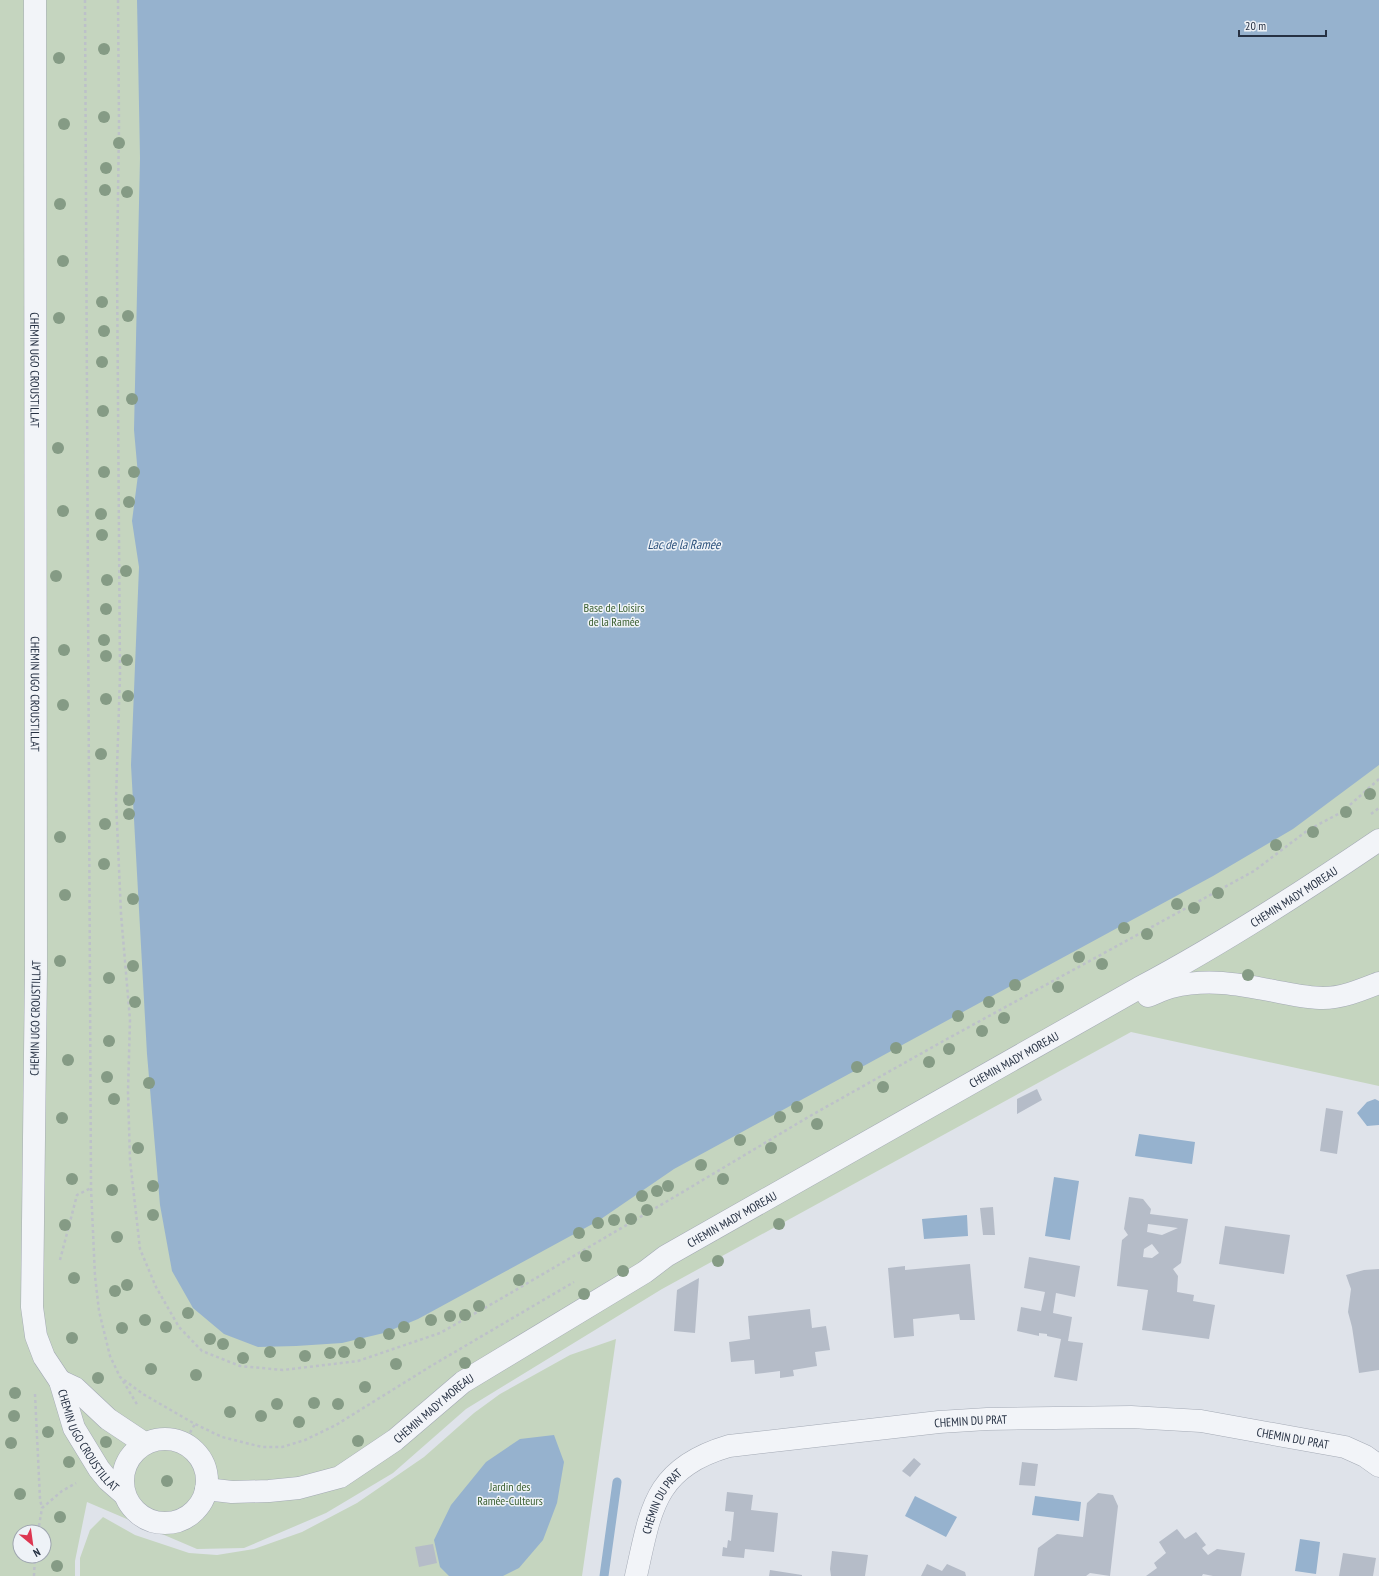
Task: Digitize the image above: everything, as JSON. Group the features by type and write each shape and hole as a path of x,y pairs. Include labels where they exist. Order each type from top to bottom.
{"street":[{"name":"CHEMIN UGO CROUSTILLAT","path":"35,0 36,970 32,1307 36,1336 44,1357 60,1381 74,1428 99,1469 108,1480 124,1494"},
{"name":"CHEMIN MADY MOREAU","path":"206,1489 232,1492 269,1491 299,1488 340,1477 395,1440 462,1382 646,1272 666,1256 1191,960 1308,889 1379,840"},
{"name":"CHEMIN MADY MOREAU","path":"646,1272 666,1269 1111,1015 1146,997 1170,987 1215,981 1241,984 1304,997 1323,998 1358,991 1379,983"},
{"name":"CHEMIN UGO CROUSTILLAT","path":"60,1381 75,1388 108,1419 144,1443"},
{"name":"CHEMIN DU PRAT","path":"636,1576 650,1515 659,1494 666,1483 676,1473 695,1459 729,1446 939,1422 987,1419 1131,1417 1201,1421 1338,1446 1356,1451 1379,1466"},
{"path":"157,1439 171,1439 184,1443 200,1457 204,1466 207,1480 206,1489 198,1507 188,1516 175,1522 159,1523 144,1518 132,1508 124,1494 122,1479 125,1465 133,1452 144,1443 157,1439"}],"path":[{"path":"85,0 91,1188 98,1311 110,1356 120,1377 143,1394 195,1424 222,1436 262,1447 282,1447 304,1440 336,1425 576,1281"},
{"path":"118,0 119,125 117,265 120,675 116,800 121,914 130,1020 128,1092 130,1160 140,1250 156,1287 179,1327 202,1351 240,1366 283,1370 358,1361 440,1333 817,1112 1254,871 1308,830 1342,812 1379,779"},
{"path":"1367,817 1379,808"},
{"path":"58,1267 77,1195 91,1188"},
{"path":"35,1394 40,1499 42,1508 39,1524"},
{"path":"184,1443 195,1424"},
{"path":"42,1508 62,1491 99,1469"},
{"path":"34,1576 35,1564"}],"green space":[{"name":"Lac de la Ramée","path":"0,0 1379,0 1379,1086 1131,1032 662,1289 466,1409 393,1473 326,1513 244,1548 197,1549 87,1502 75,1561 75,1576 0,1576"},
{"name":"Jardin des Ramée-Culteurs","path":"616,1339 582,1576 80,1576 80,1558 90,1530 103,1517 135,1535 189,1553 217,1555 254,1549 302,1532 357,1503 424,1457 474,1413 500,1394 570,1355"}],"water":[{"name":"Lac de la Ramée","path":"137,0 1379,0 1379,765 1293,829 1213,876 674,1169 598,1221 418,1319 384,1333 342,1343 258,1347 224,1334 193,1308 172,1271 160,1205 147,1054 131,765 139,567 132,521 138,475 134,430 140,158"},
{"path":"1375,1099 1379,1101 1379,1125 1367,1126 1357,1113 1367,1102"},
{"path":"1139,1134 1195,1142 1192,1164 1135,1156"},
{"path":"1054,1177 1079,1181 1070,1240 1045,1236"},
{"path":"967,1215 968,1236 924,1239 922,1219"},
{"path":"554,1435 564,1462 557,1503 543,1540 519,1568 503,1576 449,1576 440,1567 434,1540 451,1505 486,1462 520,1439"},
{"path":"915,1496 957,1517 946,1537 905,1516"},
{"path":"1035,1496 1081,1502 1079,1521 1032,1515"},
{"path":"1300,1539 1320,1542 1316,1574 1295,1571"}],"building":[{"path":"1037,1089 1042,1100 1017,1114 1017,1099"},
{"path":"1326,1108 1343,1111 1337,1154 1320,1151"},
{"path":"1129,1197 1143,1199 1151,1209 1150,1214 1188,1219 1181,1263 1173,1269 1178,1276 1177,1292 1194,1295 1193,1301 1215,1305 1209,1339 1142,1330 1148,1290 1117,1286 1122,1240 1128,1235 1124,1229","holes":["1148,1224 1178,1228 1162,1235 1147,1232","1152,1244 1159,1253 1152,1258 1143,1257 1144,1249"]},
{"path":"993,1207 995,1235 983,1235 980,1208"},
{"path":"1225,1226 1290,1235 1284,1274 1219,1264"},
{"path":"1029,1257 1080,1266 1075,1297 1056,1293 1053,1313 1072,1317 1068,1341 1083,1343 1077,1381 1054,1377 1061,1339 1047,1336 1047,1334 1039,1333 1039,1336 1017,1331 1021,1307 1041,1311 1045,1292 1024,1288"},
{"path":"970,1264 975,1320 960,1320 959,1314 913,1319 914,1336 894,1338 888,1268 905,1266 905,1270"},
{"path":"1379,1269 1379,1370 1359,1373 1352,1327 1348,1312 1351,1289 1346,1275 1364,1270"},
{"path":"699,1278 695,1333 674,1331 677,1290"},
{"path":"810,1309 812,1328 826,1326 830,1350 815,1352 817,1366 793,1370 794,1376 780,1378 780,1371 755,1374 754,1360 731,1362 729,1342 750,1339 748,1316"},
{"path":"914,1458 921,1464 910,1477 902,1471"},
{"path":"1022,1462 1038,1464 1035,1486 1019,1485"},
{"path":"727,1492 753,1495 751,1510 778,1513 774,1552 745,1549 744,1558 722,1556 723,1547 727,1548 728,1540 731,1541 734,1512 725,1511"},
{"path":"1098,1493 1113,1495 1118,1506 1110,1576 1090,1573 1086,1576 1034,1576 1038,1548 1057,1534 1083,1537 1087,1503"},
{"path":"1177,1529 1185,1539 1196,1532 1206,1545 1202,1548 1208,1555 1217,1549 1245,1553 1241,1576 1213,1576 1203,1574 1202,1576 1146,1576 1157,1568 1154,1563 1166,1553 1159,1542"},
{"path":"433,1544 437,1563 419,1567 415,1547"},
{"path":"832,1551 868,1555 865,1576 831,1576 830,1569"},
{"path":"1343,1553 1376,1558 1373,1576 1339,1576"},
{"path":"927,1564 942,1571 947,1564 965,1572 966,1576 921,1576"},
{"path":"770,1570 802,1575 802,1576 769,1576"}],"waterway":[{"path":"604,1576 617,1482"}],"park label":[{"name":"Base de Loisirs de la Ramée","path":"614,614"}]}
